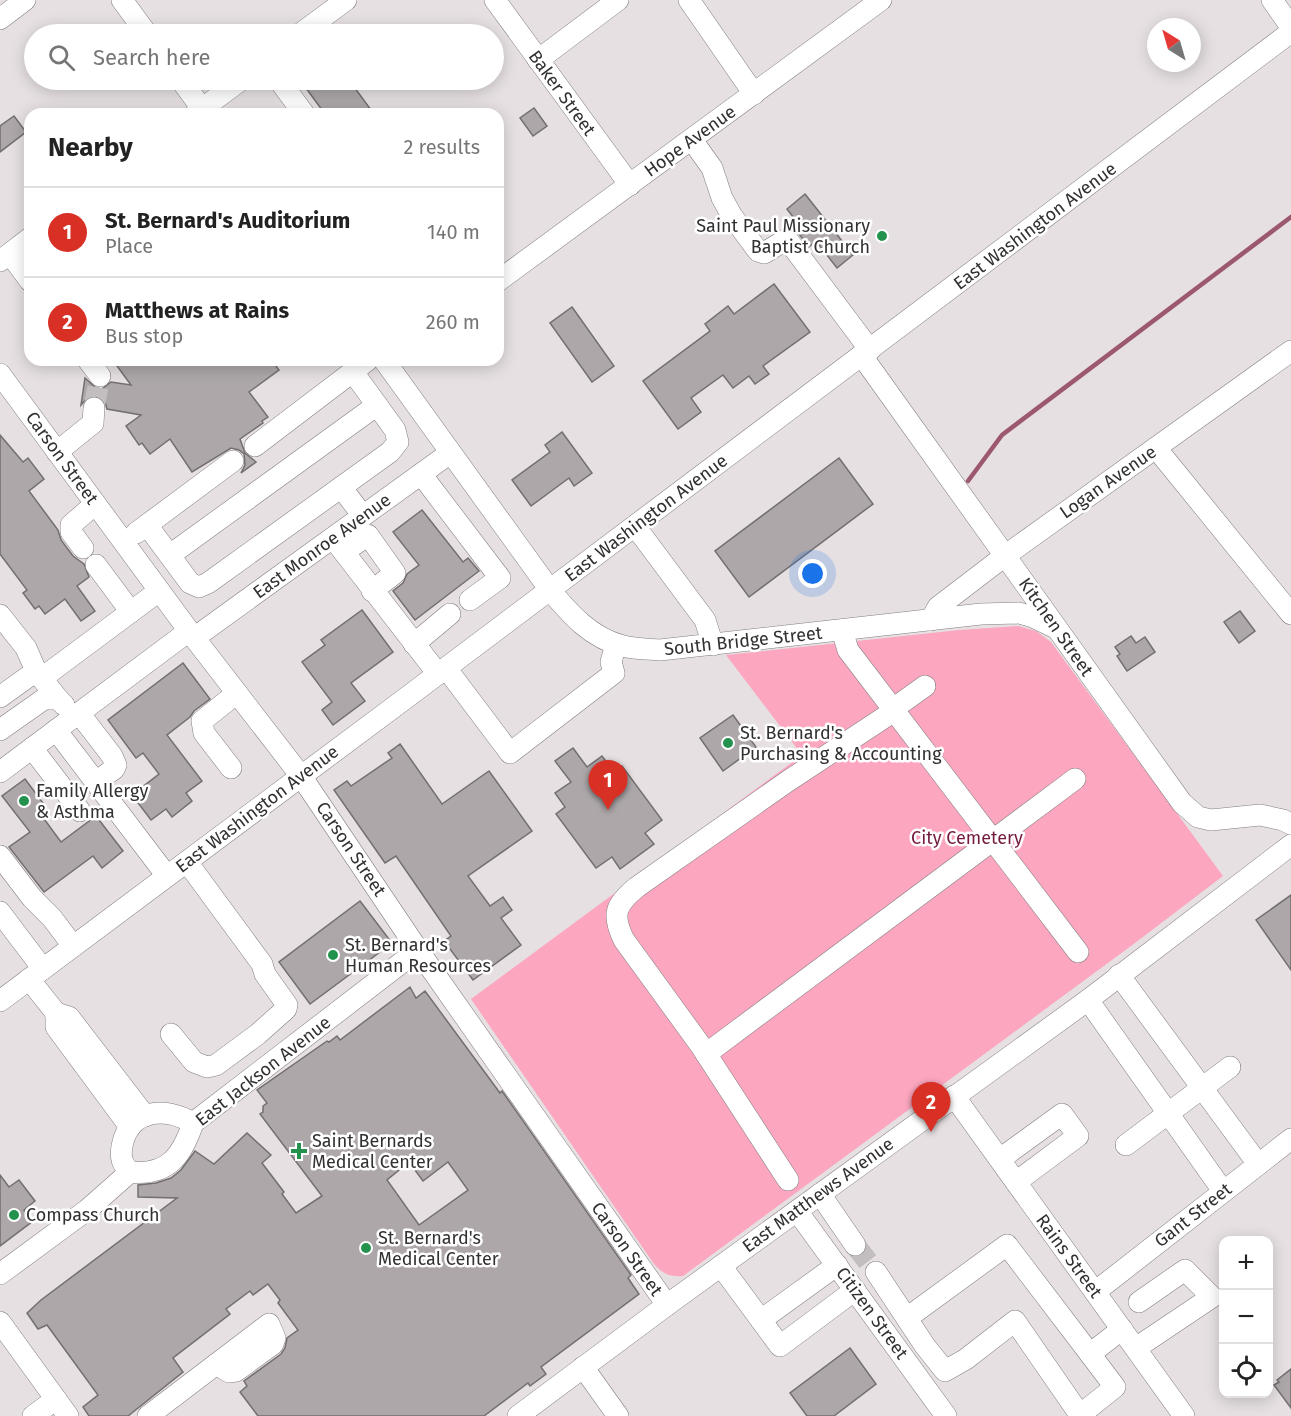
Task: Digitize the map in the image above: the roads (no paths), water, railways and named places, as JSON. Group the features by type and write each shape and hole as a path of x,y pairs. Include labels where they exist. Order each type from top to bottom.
{"street":[{"path":"0,19 25,0"},
{"path":"122,0 140,24"},
{"path":"314,24 346,0"},
{"name":"Baker Street","path":"495,0 630,185"},
{"path":"538,60 618,0"},
{"path":"689,0 754,94"},
{"path":"1272,0 1291,27"},
{"name":"Hope Avenue","path":"504,277 754,94 873,2"},
{"name":"East Washington Avenue","path":"0,1001 1291,33"},
{"path":"187,90 198,108"},
{"path":"206,108 228,90"},
{"path":"286,90 300,108"},
{"name":"Kitchen Street","path":"692,140 712,168 722,198 732,216 758,251 764,253 787,239 1056,628 1182,803 1198,817 1211,819 1260,815 1291,824"},
{"path":"24,243 5,257 24,275"},
{"name":"Logan Avenue","path":"931,620 938,607 1006,555 1291,351"},
{"path":"147,525 190,583 199,587 208,583 390,452 398,442 395,430 377,405 361,366 255,446"},
{"name":"South Bridge Street","path":"388,366 550,590 571,615 588,630 616,644 660,651 981,614 1019,613 1056,628"},
{"name":"Carson Street","path":"0,374 191,635 301,776 418,950 667,1305"},
{"path":"170,555 377,405"},
{"path":"57,452 93,423 94,408"},
{"path":"1156,448 1291,614"},
{"name":"East Monroe Avenue","path":"0,772 77,714 191,635 338,545 363,516 450,453"},
{"path":"124,543 233,461"},
{"path":"421,474 500,578 470,600"},
{"path":"341,487 363,516"},
{"path":"84,548 71,532 71,525 95,504"},
{"path":"635,526 705,620 713,645"},
{"path":"372,591 395,573 368,535 338,545 372,591 414,644 442,671 510,753 614,673 611,662 616,644"},
{"path":"96,565 131,612"},
{"path":"0,697 39,674 159,591"},
{"path":"414,644 450,614"},
{"path":"0,615 26,648 39,674 58,699 77,714 112,756 116,765 96,782"},
{"path":"842,630 848,650 1078,952"},
{"path":"788,1180 670,1001 624,940 617,927 616,916 625,896 637,887 925,686"},
{"path":"231,768 204,733 202,721 237,693"},
{"path":"0,730 44,699 58,699"},
{"path":"56,730 167,876"},
{"path":"32,748 80,811"},
{"path":"706,1054 1075,779"},
{"name":"East Matthews Avenue","path":"518,1416 819,1194 1088,1000 1291,845"},
{"path":"0,856 73,946"},
{"path":"171,1034 194,1062 207,1067 216,1065 258,1034 286,1009 287,1005 262,964 187,861"},
{"path":"0,912 56,1013 69,1017 137,1121"},
{"name":"East Jackson Avenue","path":"130,1172 142,1173 157,1170 172,1161 182,1152 193,1123 418,950"},
{"path":"1119,975 1258,1164"},
{"path":"1088,1000 1223,1191"},
{"path":"258,1034 277,1058"},
{"path":"1126,1145 1230,1068"},
{"name":"Rains Street","path":"954,1096 1184,1416"},
{"path":"0,1274 87,1210 130,1172 123,1165 120,1157 124,1138 137,1121 165,1112 180,1115 193,1123"},
{"path":"1000,1159 1062,1114 1078,1136 1016,1182"},
{"name":"Gant Street","path":"1095,1292 1291,1139"},
{"path":"819,1194 855,1245"},
{"name":"Citizen Street","path":"797,1211 946,1416"},
{"path":"876,1272 907,1318 945,1371 966,1359 1015,1321 1080,1415 1115,1387 1007,1245 907,1318"},
{"path":"761,1320 837,1265"},
{"path":"721,1266 780,1346 855,1290"},
{"path":"1136,1348 1212,1297 1185,1270 1139,1302"},
{"path":"0,1322 62,1408 33,1416"},
{"path":"1090,1354 1122,1329"},
{"path":"148,1416 216,1364"},
{"path":"583,1367 618,1416"}],"waterway":[{"path":"968,481 1002,435 1291,217"}],"tunnel":[{"path":"94,408 100,376"},
{"path":"855,1245 876,1272"}],"place":[{"name":"Saint Paul Missionary Baptist Church","path":"882,236"},
{"name":"St. Bernard's Purchasing & Accounting","path":"728,743"},
{"name":"Family Allergy & Asthma","path":"24,801"},
{"name":"St. Bernard's Auditorium","path":"608,810"},
{"name":"St. Bernard's Human Resources","path":"333,955"},
{"name":"Matthews at Rains","path":"931,1132"},
{"name":"Saint Bernards Medical Center","path":"299,1151"},
{"name":"Compass Church","path":"14,1215"},
{"name":"St. Bernard's Medical Center","path":"366,1248"}],"park label":[{"name":"City Cemetery","path":"967,838"}]}
